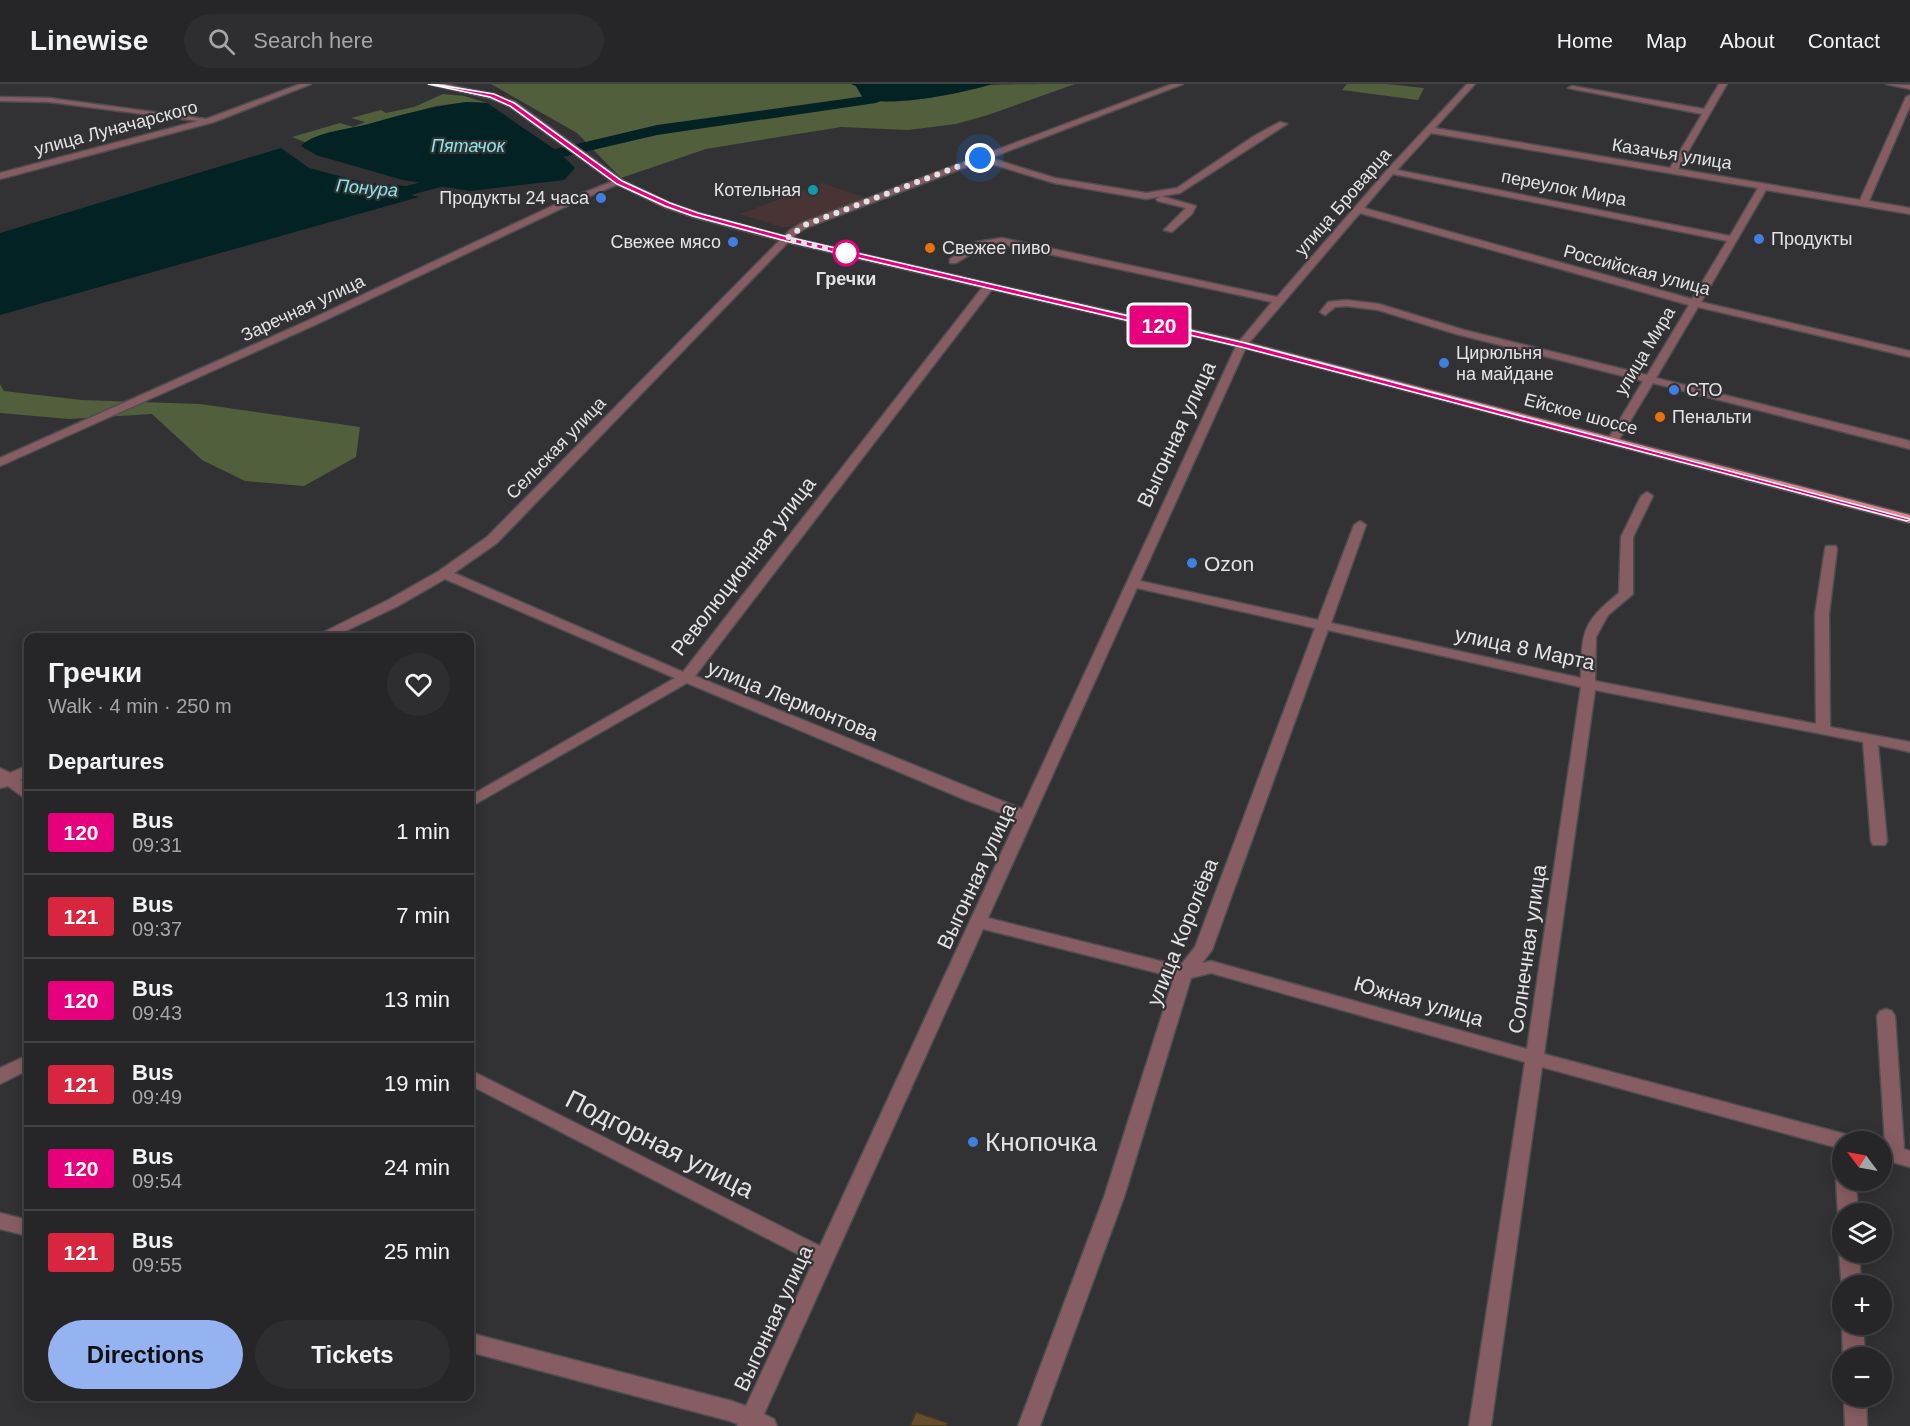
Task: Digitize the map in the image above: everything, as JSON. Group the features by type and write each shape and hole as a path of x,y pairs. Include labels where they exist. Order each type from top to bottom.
{"main road":[{"name":"Ейское шоссе","path":"432,84 464,89 512,104 620,182 668,205 696,215 786,239 1242,344 1910,519"}],"street":[{"name":"улица Луначарского","path":"0,176 211,120 307,84"},
{"path":"786,239 805,225 1179,84"},
{"name":"улица Броварца","path":"1242,344 1391,171 1471,84"},
{"path":"1673,170 1723,84"},
{"path":"1890,84 1910,87"},
{"path":"1572,88 1706,112"},
{"path":"1864,202 1910,97"},
{"path":"0,99 49,100 211,120"},
{"path":"1146,196 1180,190 1257,138 1283,124"},
{"name":"Казачья улица","path":"1429,130 1910,211"},
{"path":"980,158 1072,185 1146,196 1191,206 1189,212 1169,230"},
{"name":"переулок Мира","path":"1391,171 1731,239"},
{"name":"Заречная улица","path":"0,462 311,323 566,203 620,182"},
{"name":"улица Мира","path":"1613,441 1648,378 1764,186"},
{"name":"Российская улица","path":"1358,209 1695,303 1910,354"},
{"name":"Сельская улица","path":"330,633 393,603 444,574 492,540 524,510 786,239"},
{"path":"953,261 979,243 1002,242 1280,301"},
{"name":"Революционная улица","path":"474,800 686,678 989,286"},
{"path":"1325,312 1332,304 1347,301 1364,304 1448,329 1910,446"},
{"name":"Выгонная улица","path":"755,1424 825,1258 1242,344"},
{"name":"Солнечная улица","path":"1480,1426 1589,684 1589,637 1603,613 1626,594 1627,537 1647,496"},
{"name":"улица Королёва","path":"1029,1426 1114,1197 1184,974 1203,950 1360,525"},
{"path":"1823,729 1822,614 1831,549"},
{"name":"улица Лермонтова","path":"444,574 686,678 971,796 1028,817"},
{"name":"улица 8 Марта","path":"1132,583 1589,684 1910,747"},
{"path":"1870,738 1879,842"},
{"path":"3,778 24,771"},
{"path":"3,778 24,791"},
{"name":"Южная улица","path":"980,922 1184,974 1211,967 1832,1138"},
{"path":"1886,1016 1895,1155"},
{"path":"0,1077 24,1064"},
{"name":"Подгорная улица","path":"474,1079 825,1258"},
{"path":"0,1221 24,1227"},
{"path":"474,1344 732,1411 755,1424"},
{"path":"1855,1407 1856,1426"}],"shaded area":[{"path":"822,183 866,198 789,227 781,227 740,214"}],"green space":[{"path":"491,84 851,84 856,86 863,98 891,102 944,95 991,85 1075,84 956,124 908,130 841,127 706,149 621,178 577,133"},
{"path":"1347,84 1387,84 1424,88 1418,100 1342,90"},
{"path":"443,94 464,96 487,103 467,102 436,106 305,142 292,137 340,123 353,127 365,122 351,118 381,110 386,113 414,107"},
{"path":"0,384 4,391 82,400 200,404 360,427 356,457 304,486 245,481 202,460 152,414 69,419 0,413"}],"water":[{"path":"851,84 992,84 946,95 875,101 863,98 856,86"},
{"name":"Пятачок","path":"467,102 487,103 560,153 575,168 564,180 470,191 403,180 316,155 301,146 325,134"},
{"path":"281,148 309,168 419,197 0,315 0,233"}],"building":[{"path":"916,1412 948,1423 946,1426 910,1426"}],"waterway":[{"name":"Понура","path":"524,161 657,130 876,99 910,84"},
{"name":"Понура","path":"355,187 407,191 461,177"}],"bus line":[{"name":"120","path":"432,84 492,96 512,104 620,182 668,205 696,215 786,239 1242,344 1910,519"}],"place":[{"name":"Котельная","path":"813,190"},
{"name":"Продукты 24 часа","path":"601,198"},
{"name":"Продукты","path":"1759,239"},
{"name":"Свежее мясо","path":"733,242"},
{"name":"Свежее пиво","path":"930,248"},
{"name":"Гречки","path":"846,253"},
{"name":"Цирюльня на майдане","path":"1444,363"},
{"name":"СТО","path":"1674,390"},
{"name":"Пенальти","path":"1660,417"},
{"name":"Ozon","path":"1192,563"},
{"name":"Кнопочка","path":"973,1142"}],"route":[{"path":"846,253 786,239 805,225 980,158"}]}
